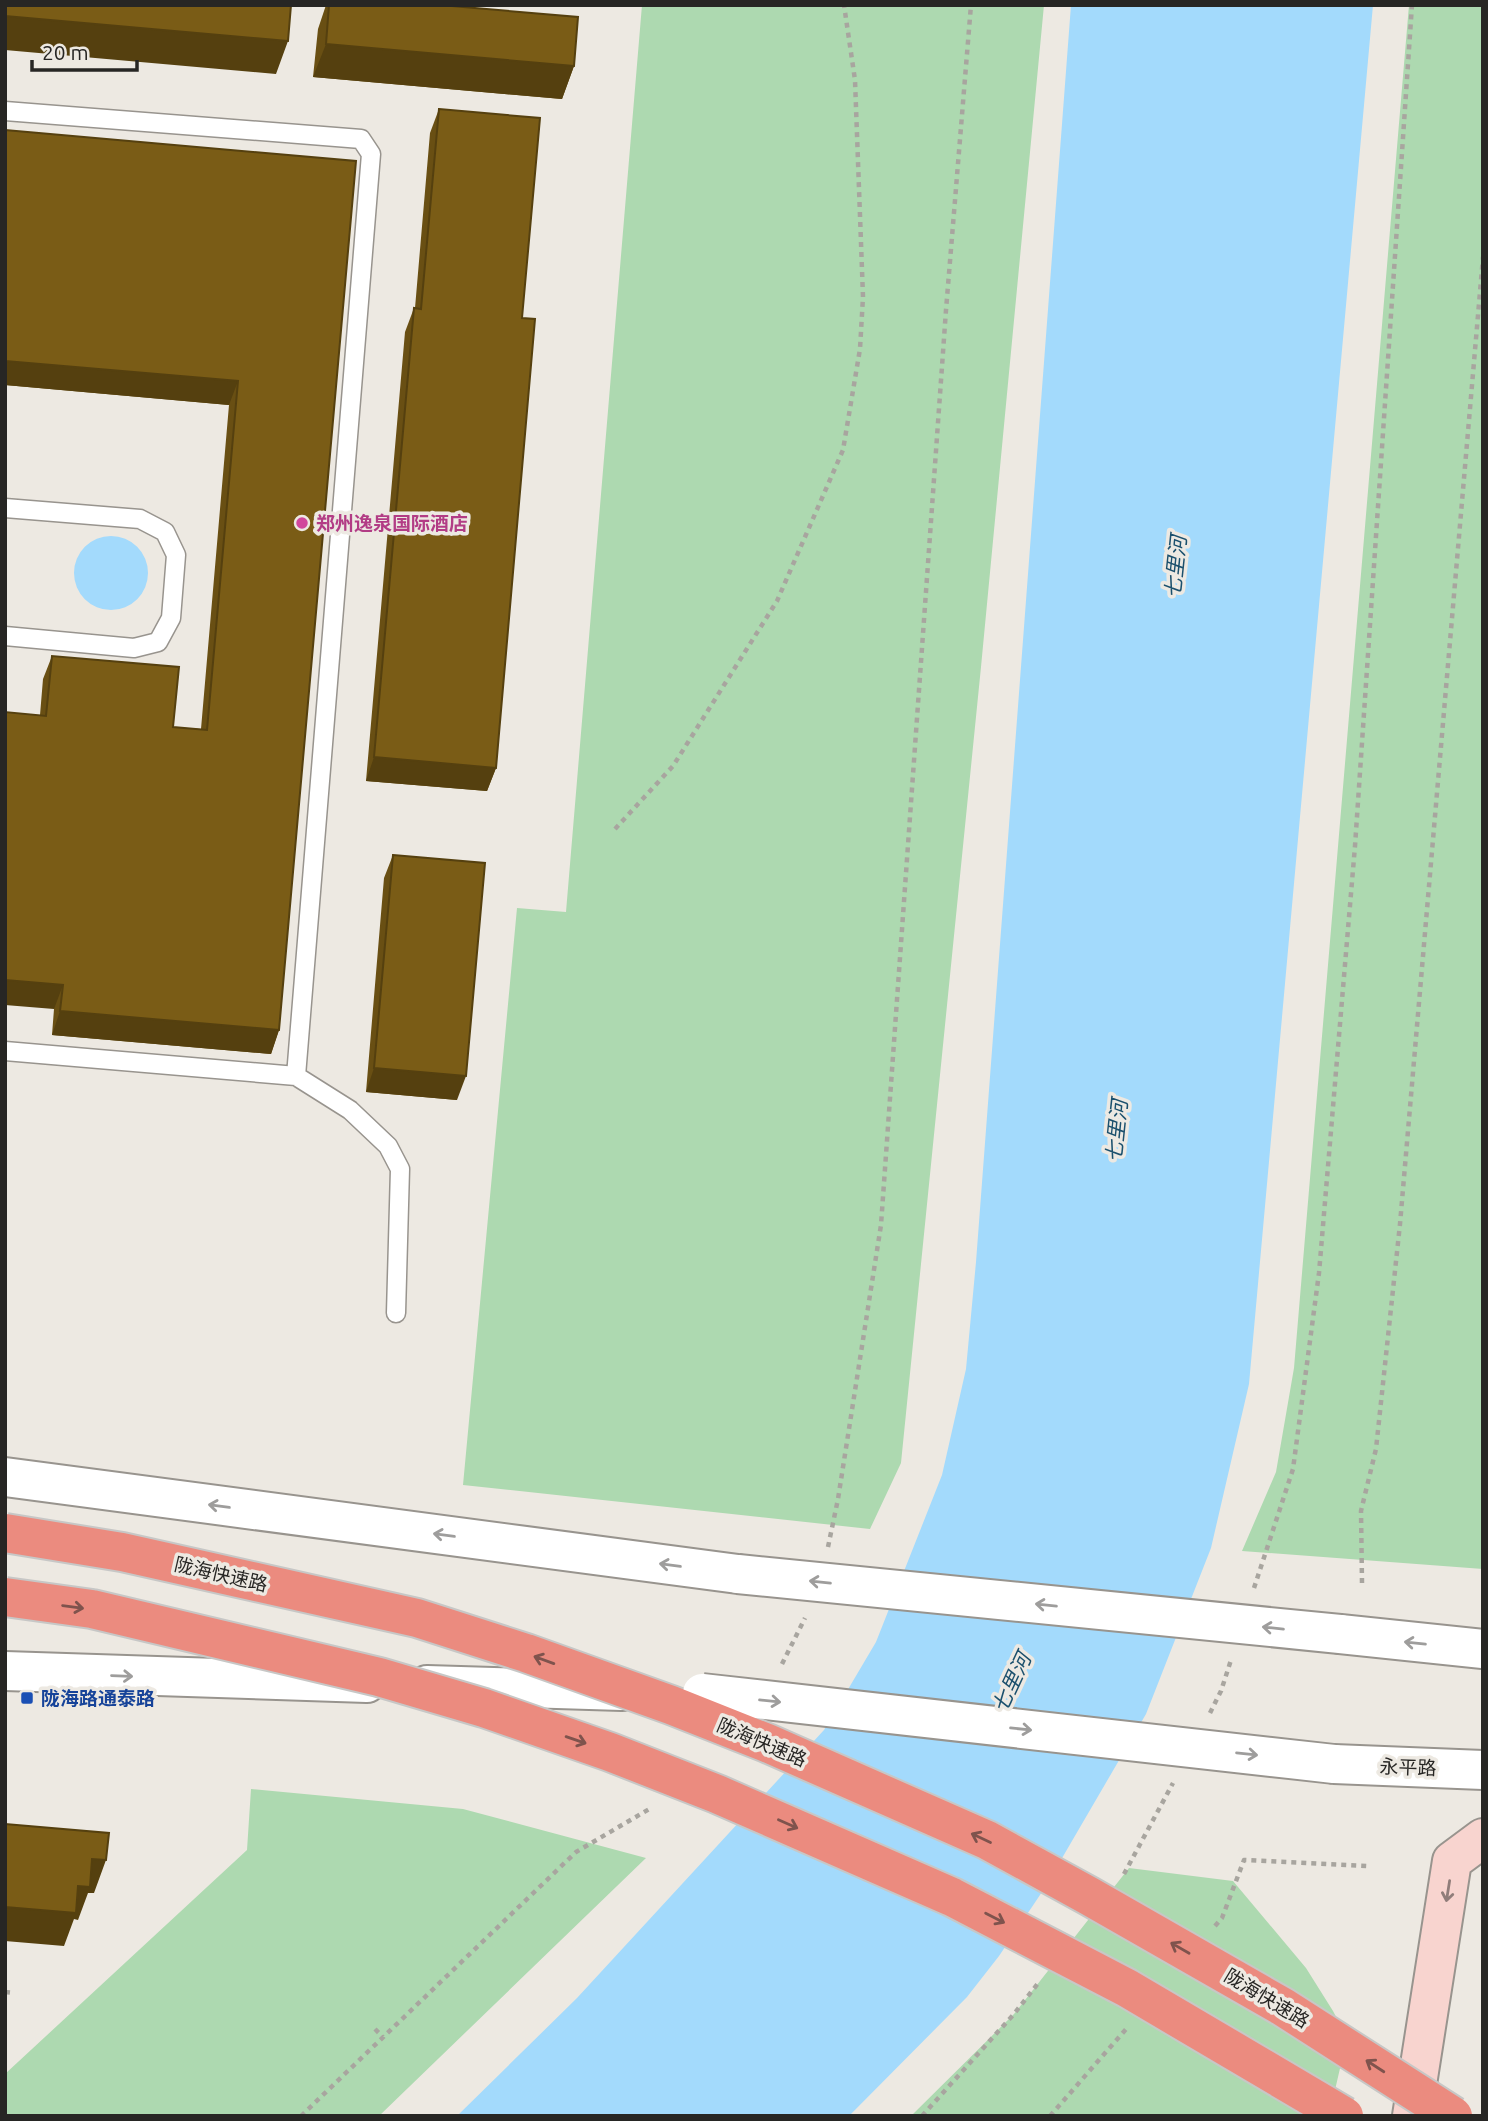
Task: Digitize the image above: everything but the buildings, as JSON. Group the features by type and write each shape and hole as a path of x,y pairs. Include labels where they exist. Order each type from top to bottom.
{"highway":[{"name":"陇海快速路","path":"5,1533 122,1552 417,1618 538,1657 766,1743 987,1840 1021,1858 1283,2007 1453,2116"},
{"path":"5,1597 92,1609 379,1677 484,1708 610,1752 717,1794 952,1896 1127,1988 1344,2116"}],"main road":[{"path":"1412,2116 1452,1861 1483,1838"}],"street":[{"path":"5,1477 738,1574 1483,1649"},
{"name":"永平路","path":"5,1671 702,1693 1334,1764 1483,1770"}],"lane":[{"path":"5,111 361,139 371,154 296,1076"},
{"path":"5,508 140,519 165,532 176,555 171,618 158,642 134,648 5,636"},
{"path":"5,1051 296,1076 351,1110 388,1146 400,1169 396,1313"}],"path":[{"path":"615,829 673,766 777,601 843,450 860,349 863,297 855,80 844,5"},
{"path":"827,1552 838,1499 881,1225 946,310 971,5"},
{"path":"1251,1600 1293,1469 1319,1273 1355,846 1412,5"},
{"path":"1362,1583 1362,1511 1376,1449 1400,1224 1483,257"},
{"path":"780,1669 807,1614"},
{"path":"1209,1715 1221,1691 1234,1652"},
{"path":"1121,1878 1129,1868 1178,1773"},
{"path":"301,2116 576,1852 657,1804"},
{"path":"1244,1860 1367,1866"},
{"path":"922,2116 1014,2014 1046,1972"},
{"path":"5,1992 14,1993"},
{"path":"375,2029 383,2038"}],"green space":[{"path":"642,5 1044,5 901,1463 870,1529 463,1485 517,908 566,912"},
{"path":"1409,5 1483,5 1483,1569 1242,1551 1276,1472 1294,1368"},
{"path":"251,1789 463,1809 646,1858 379,2116 5,2116 5,2074 247,1850"},
{"path":"1129,1868 1233,1881 1306,1968 1347,2038 1329,2116 911,2116 1014,2014"}],"water":[{"name":"七里河","path":"1071,5 1373,5 1249,1384 1211,1548 1146,1714 1044,1889 999,1956 967,1997 849,2116 457,2116 577,1998 824,1730 876,1642 942,1475 966,1369 976,1262"},
{"path":"104,536 118,536 132,542 142,552 148,573 146,587 132,604 118,610 104,610 90,604 80,594 74,580 74,566 80,552 90,542"}],"place":[{"name":"郑州逸泉国际酒店","path":"302,523"},
{"name":"陇海路通泰路","path":"27,1698"}]}
